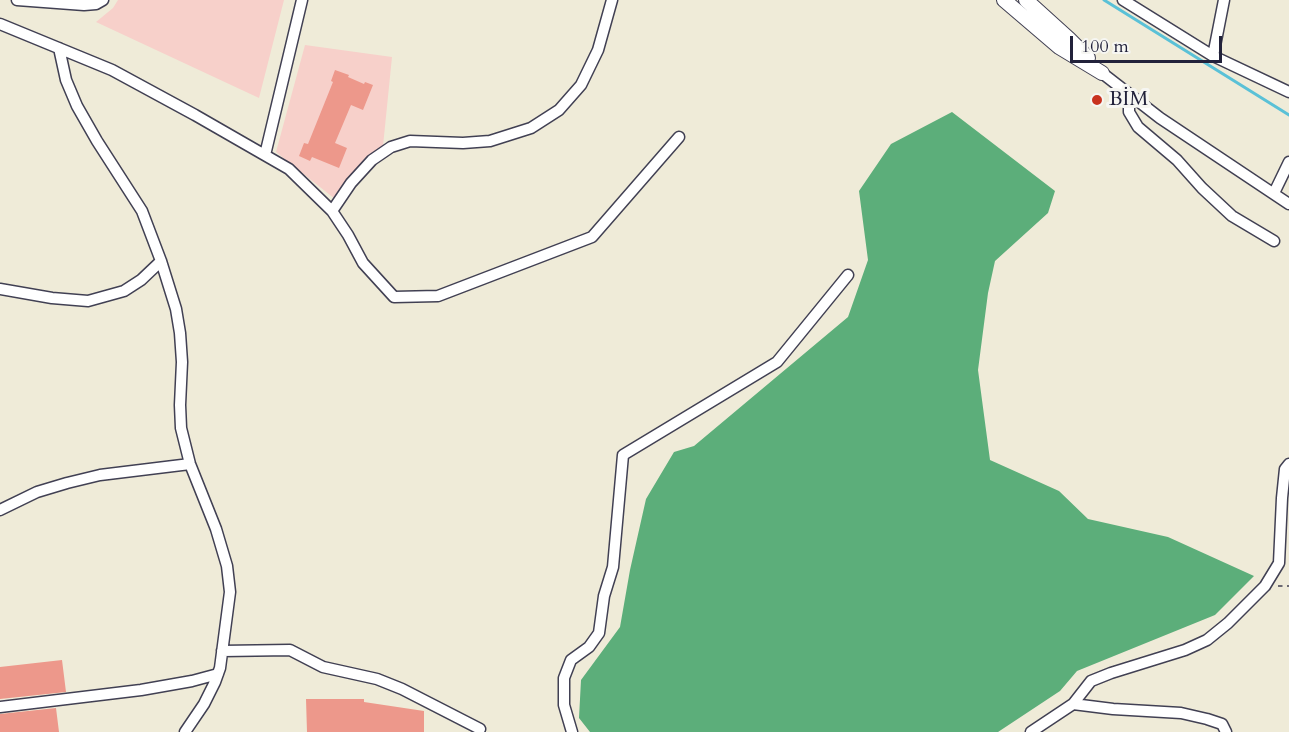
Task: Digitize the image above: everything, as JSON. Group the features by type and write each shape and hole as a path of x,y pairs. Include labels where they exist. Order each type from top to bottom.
{"main road":[{"path":"1004,0 1059,47 1102,73"},
{"path":"1026,0 1102,73"}],"street":[{"path":"17,0 84,5 96,4 103,0"},
{"path":"265,155 302,0"},
{"path":"333,211 351,183 372,160 391,147 410,141 463,143 490,141 531,128 559,110 581,85 598,50 612,0"},
{"path":"1213,56 1224,0"},
{"path":"1126,1 1213,56 1289,92"},
{"path":"0,24 112,70 289,169 333,211 363,263 393,297 438,296 592,237 679,136"},
{"path":"59,48 66,80 77,106 142,211 161,261 176,309 180,333 181,428 190,464 216,528 227,566 230,592 218,674 204,704 184,732"},
{"path":"1102,73 1160,118 1289,204"},
{"path":"1132,96 1129,112 1138,128 1177,160 1232,216 1274,241"},
{"path":"1274,194 1289,162"},
{"path":"0,289 52,298 88,301 124,291 141,280 161,261"},
{"path":"572,732 564,705 564,678 571,660 589,647 599,633 604,596 613,567 623,455 777,362 848,275"},
{"path":"0,510 37,492 100,475 190,464"},
{"path":"1031,732 1073,704 1091,681 1185,650 1207,640 1265,586 1279,563 1282,498 1285,469 1289,464"},
{"path":"222,651 290,650 323,667 377,679 402,689 480,729"},
{"path":"0,706 141,690 218,674"},
{"path":"1073,704 1181,714 1222,724 1226,732"}],"shaded area":[{"path":"118,0 284,0 259,98 96,22 113,8"},
{"path":"305,45 392,57 383,146 365,158 335,199 276,152"}],"green space":[{"path":"952,112 1055,191 1048,213 995,261 988,293 978,370 990,460 1059,491 1088,519 1168,537 1254,576 1215,615 1077,671 1060,691 998,732 590,732 579,718 581,680 620,627 646,499 674,452 694,446 848,317 868,260 859,191 891,144"}],"building":[{"path":"335,70 364,84 365,82 373,85 363,110 351,105 335,143 347,148 339,168 312,157 310,161 299,156 304,143 308,144 333,82 331,81"},
{"path":"62,660 66,692 0,699 0,667"},
{"path":"306,699 364,699 364,702 424,711 424,732 307,732"},
{"path":"56,708 59,732 0,732 0,714"}],"waterway":[{"path":"1104,0 1289,115"}],"place":[{"name":"BİM","path":"1097,100"}]}
